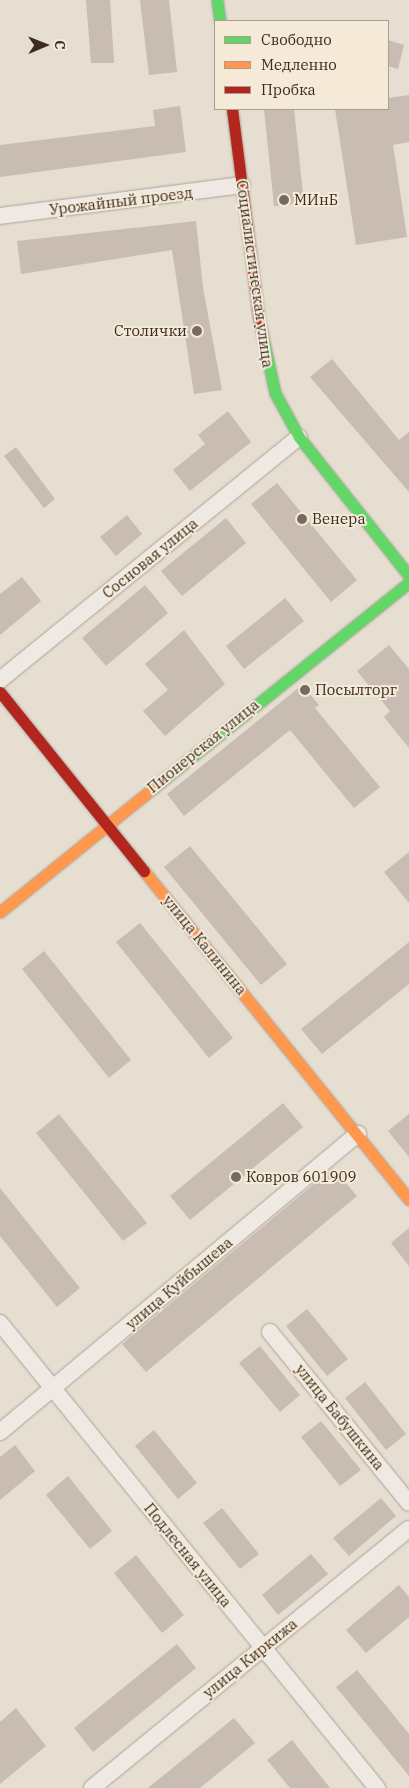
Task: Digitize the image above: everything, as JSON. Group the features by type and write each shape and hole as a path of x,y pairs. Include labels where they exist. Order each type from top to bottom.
{"street":[{"path":"217,0 220,20"},
{"name":"Социалистическая улица","path":"232,110 263,348 275,393 299,437 409,576"},
{"name":"Урожайный проезд","path":"0,216 242,185"},
{"name":"Сосновая улица","path":"0,680 299,437"},
{"name":"Пионерская улица","path":"0,912 409,582"},
{"name":"улица Калинина","path":"0,692 409,1199"},
{"name":"улица Куйбышева","path":"0,1432 358,1134"},
{"name":"Подлесная улица","path":"0,1322 377,1788"},
{"name":"улица Бабушкина","path":"270,1332 409,1503"},
{"name":"улица Киркижа","path":"92,1788 409,1529"}],"building":[{"path":"86,0 110,0 114,63 91,63"},
{"path":"140,0 169,0 177,72 149,75"},
{"path":"389,40 404,45 398,69 389,66"},
{"path":"409,95 409,142 393,145 407,237 356,245 335,110 389,110 389,98"},
{"path":"180,106 186,152 0,177 0,145 155,126 153,110"},
{"path":"264,110 294,110 304,203 274,206"},
{"path":"196,221 203,288 222,390 194,394 172,250 21,274 17,241"},
{"path":"332,359 399,440 409,432 409,492 310,377"},
{"path":"228,411 251,442 190,491 173,470 205,444 198,435"},
{"path":"16,447 55,499 44,508 4,456"},
{"path":"277,483 357,580 331,602 251,504"},
{"path":"127,515 142,534 116,556 100,537"},
{"path":"226,518 246,543 182,596 161,571"},
{"path":"22,577 41,601 0,635 0,594"},
{"path":"145,585 168,613 106,666 82,638"},
{"path":"285,598 304,621 244,669 226,646"},
{"path":"184,630 225,684 165,736 143,711 168,690 145,664"},
{"path":"389,645 409,669 409,748 384,717 390,711 357,671"},
{"path":"302,685 319,705 315,708 380,787 354,808 290,730 184,816 167,794"},
{"path":"190,846 287,964 261,985 164,867"},
{"path":"409,852 409,903 384,872"},
{"path":"140,923 233,1038 209,1058 116,942"},
{"path":"409,942 409,984 322,1054 301,1029"},
{"path":"44,951 131,1060 109,1078 22,969"},
{"path":"283,1103 303,1127 190,1220 170,1196"},
{"path":"59,1114 147,1223 123,1241 36,1133"},
{"path":"409,1114 409,1157 388,1131"},
{"path":"333,1168 357,1196 146,1372 122,1344"},
{"path":"0,1188 80,1288 57,1307 0,1236"},
{"path":"409,1228 409,1266 391,1243"},
{"path":"307,1309 348,1359 327,1376 286,1326"},
{"path":"260,1346 300,1395 280,1412 239,1363"},
{"path":"365,1382 406,1434 386,1450 345,1398"},
{"path":"321,1421 361,1470 340,1486 301,1437"},
{"path":"154,1430 197,1483 178,1499 135,1446"},
{"path":"15,1445 35,1471 0,1500 0,1457"},
{"path":"68,1476 112,1531 90,1549 46,1495"},
{"path":"381,1498 396,1516 349,1556 333,1538"},
{"path":"222,1508 259,1554 240,1569 203,1523"},
{"path":"311,1554 328,1574 278,1615 262,1595"},
{"path":"136,1555 184,1615 162,1633 114,1573"},
{"path":"399,1585 409,1597 409,1617 366,1653 346,1630"},
{"path":"177,1644 196,1668 93,1752 74,1728"},
{"path":"357,1670 409,1734 409,1776 336,1687"},
{"path":"16,1708 46,1746 0,1784 0,1722"},
{"path":"234,1718 255,1743 200,1788 148,1788"},
{"path":"292,1740 330,1788 290,1788 267,1760"}],"traffic: fast":[{"path":"217,0 220,20"},
{"path":"259,320 275,393 299,437 409,576"},
{"path":"152,789 409,582"}],"traffic: slow":[{"path":"0,912 152,789"},
{"path":"144,871 409,1199"}],"traffic: jam":[{"path":"232,110 259,320"},
{"path":"0,692 144,871"}],"place":[{"name":"МИнБ","path":"284,200"},
{"name":"Столички","path":"197,331"},
{"name":"Венера","path":"302,519"},
{"name":"Посылторг","path":"305,690"},
{"name":"Ковров 601909","path":"236,1177"}]}
